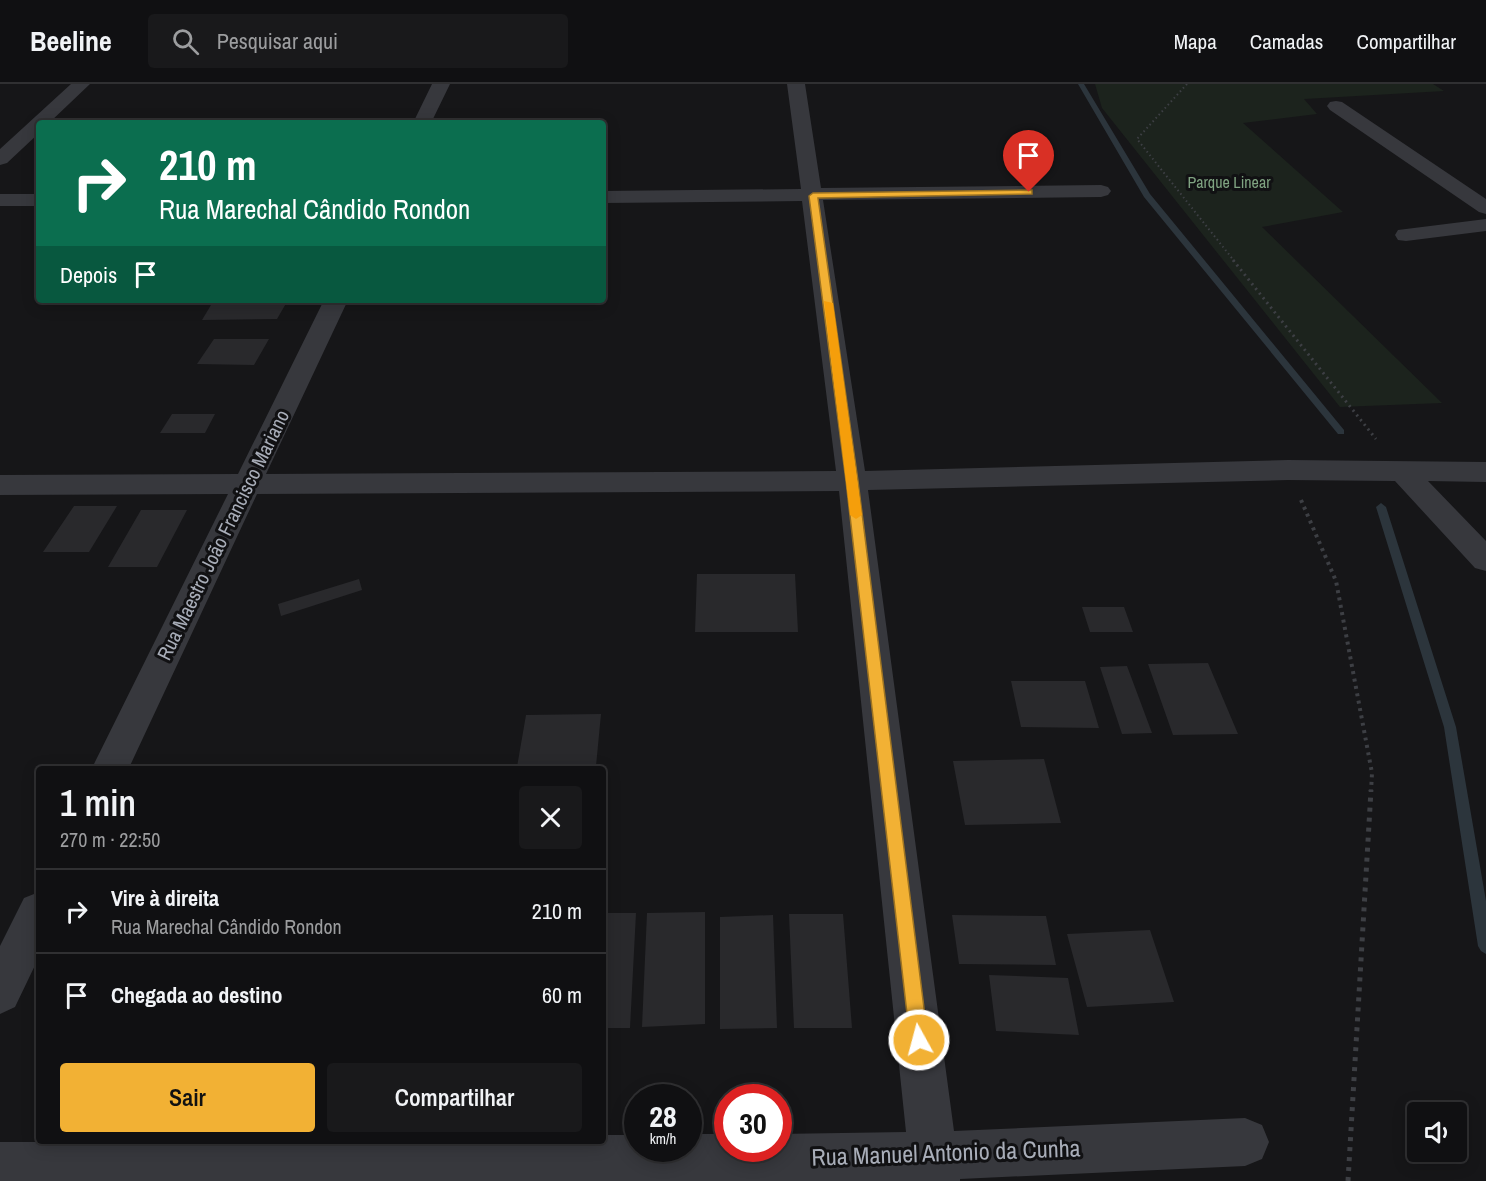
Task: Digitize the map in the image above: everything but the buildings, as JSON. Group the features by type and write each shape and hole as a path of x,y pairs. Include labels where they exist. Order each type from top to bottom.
{"street":[{"path":"42,120 81,84"},
{"path":"423,120 441,84"},
{"path":"796,84 852,481 935,1169"},
{"path":"1336,106 1486,208"},
{"path":"0,159 36,126"},
{"path":"606,197 1101,191"},
{"path":"0,200 36,200"},
{"path":"1406,235 1486,225"},
{"name":"Rua Maestro João Francisco Mariano","path":"111,766 335,303"},
{"path":"0,485 852,481 1288,470 1486,472"},
{"path":"1403,472 1486,560"},
{"path":"0,993 36,918"},
{"name":"Rua Manuel Antonio da Cunha","path":"0,1166 935,1169 1245,1142"}],"path":[{"path":"1187,84 1137,139 1403,472"},
{"path":"1288,470 1336,581 1372,773 1348,1181"}],"green space":[{"name":"Parque Linear","path":"1095,84 1433,84 1444,91 1304,99 1317,114 1243,123 1343,212 1262,227 1442,403 1340,407 1102,108"}],"waterway":[{"path":"1081,84 1147,195 1341,432"},
{"path":"1381,507 1450,727 1486,946"}],"slow traffic":[{"path":"828,303 856,515"}],"route":[{"path":"919,1040 852,481 813,196 1029,192"}]}
